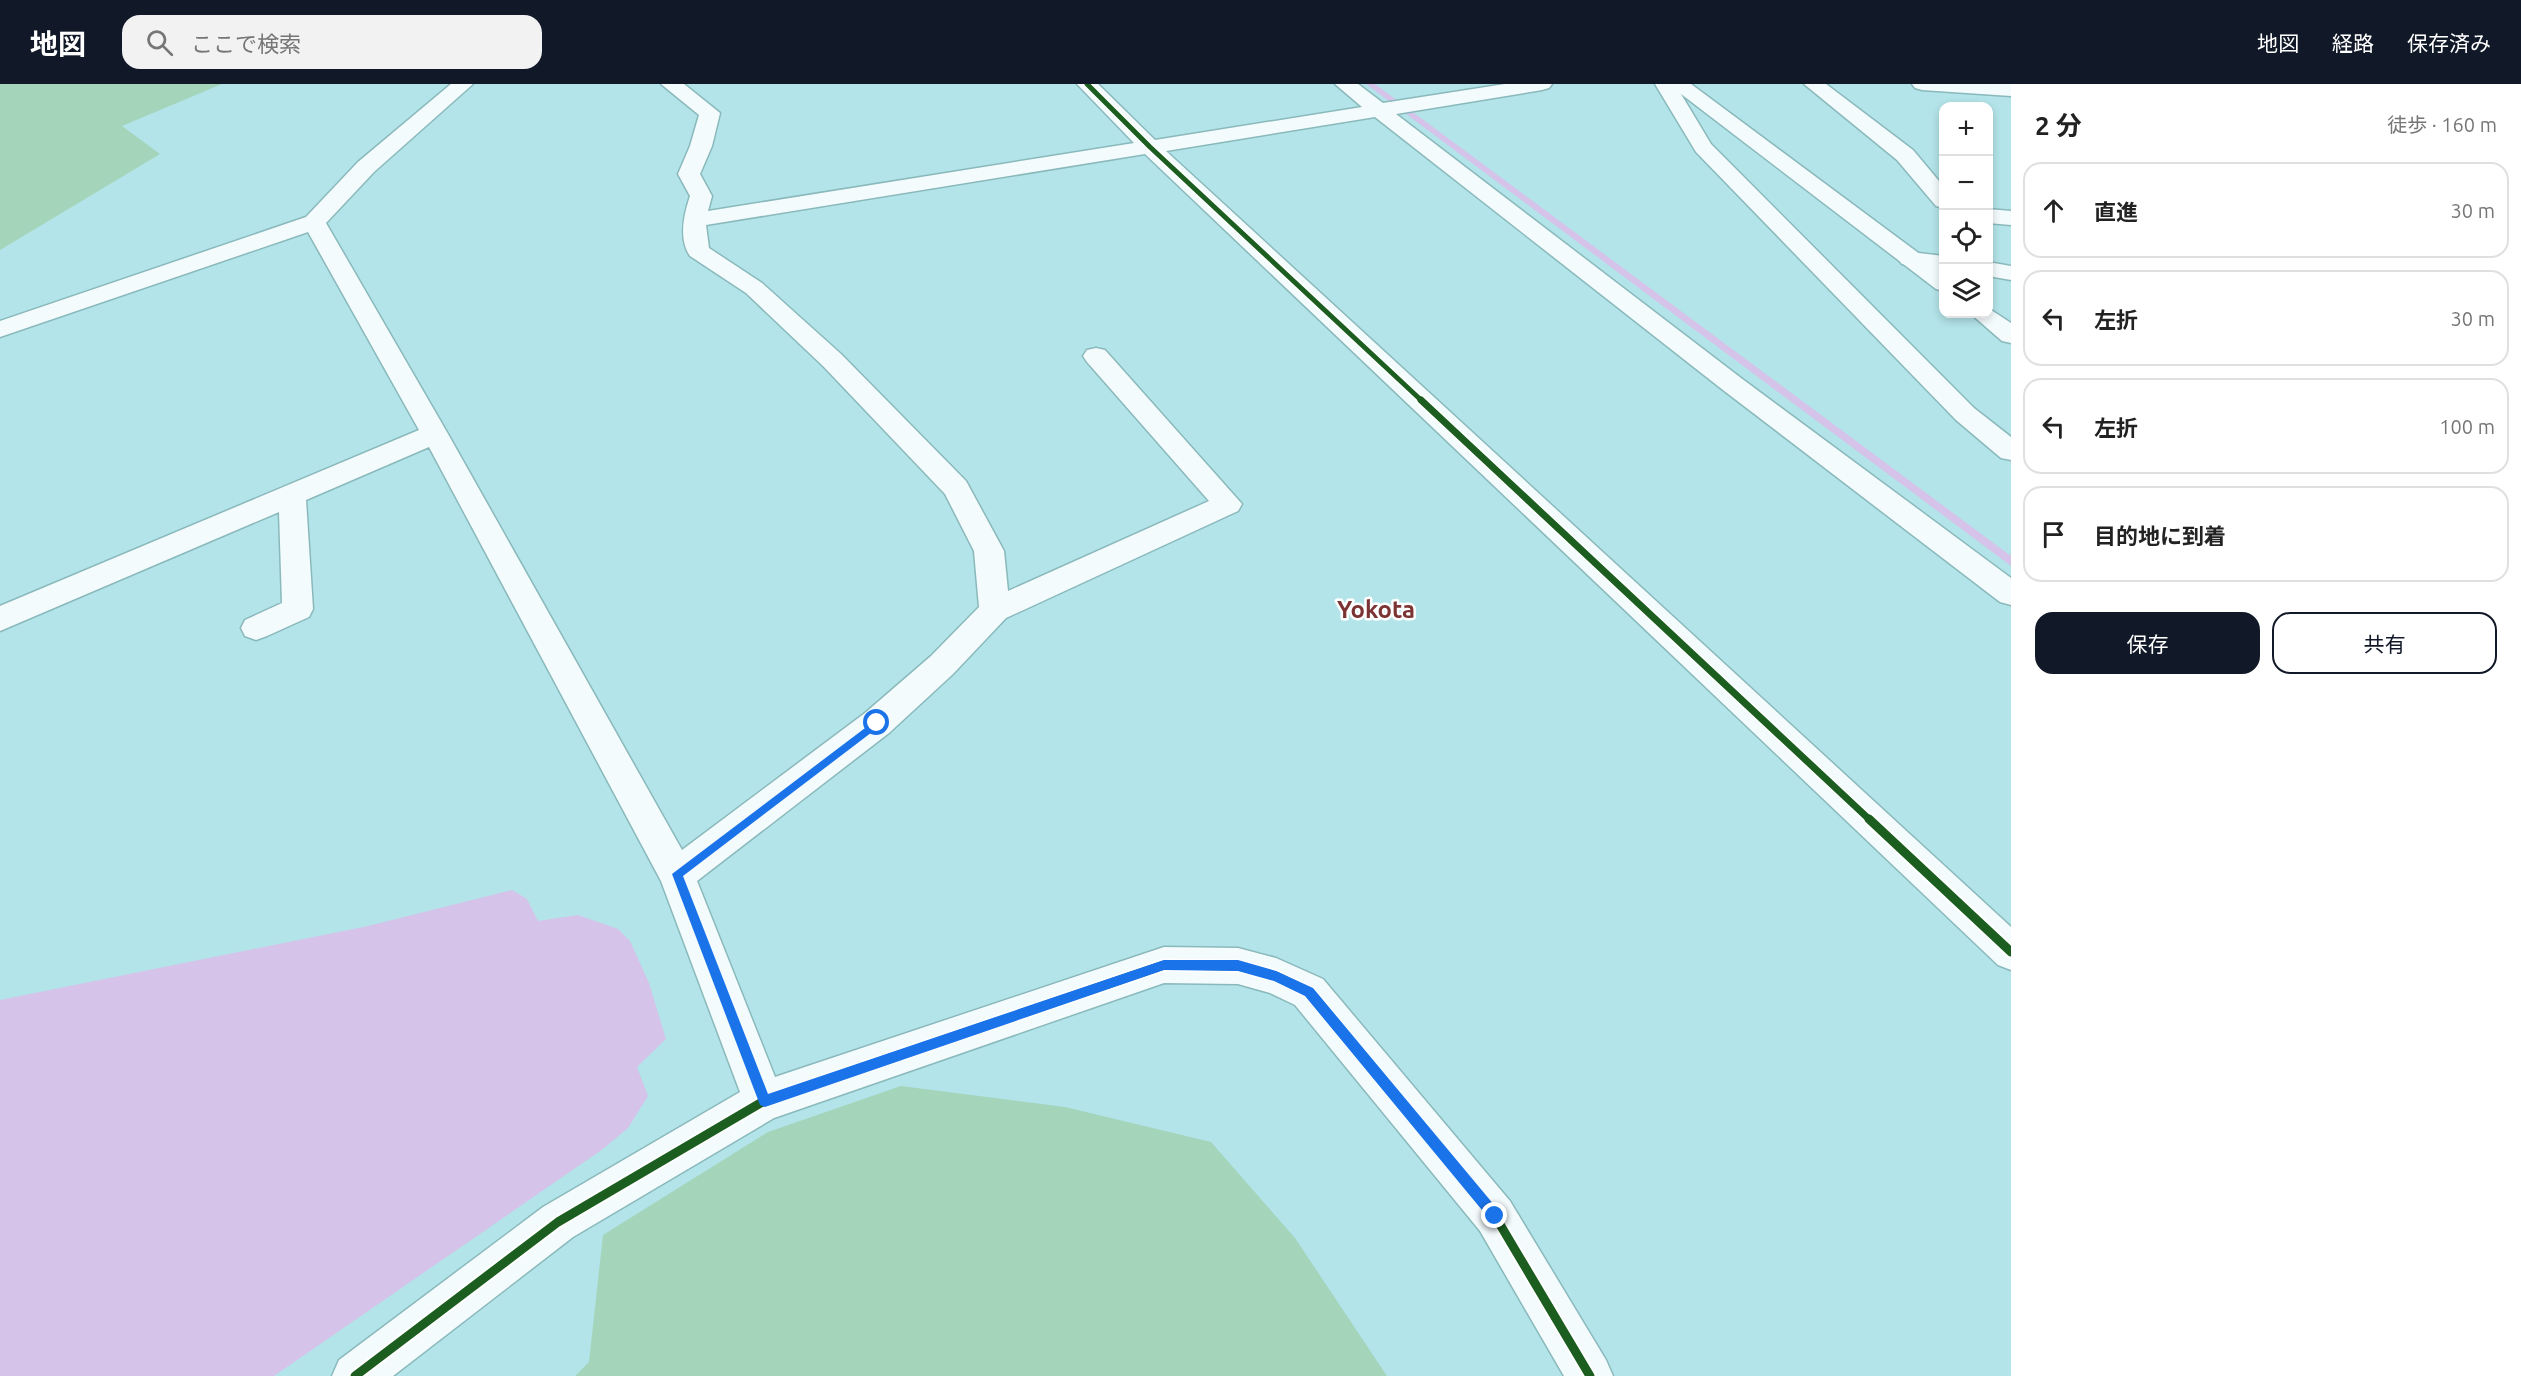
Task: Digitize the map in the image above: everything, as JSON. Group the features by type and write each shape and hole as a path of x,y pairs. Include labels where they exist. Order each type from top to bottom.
{"street":[{"path":"0,329 314,222 366,167 463,84"},
{"path":"671,84 710,113 701,146 689,174 701,196 694,220 698,251 763,296 903,431 956,488 988,551 995,610"},
{"path":"1087,84 1150,147 2011,952"},
{"path":"1345,84 1732,384 2011,594"},
{"path":"694,220 1542,84"},
{"path":"1665,84 1703,148 1965,414 2011,451"},
{"path":"1677,84 1939,280"},
{"path":"1814,84 1905,155 1939,195"},
{"path":"1922,84 2011,90"},
{"path":"1993,216 2011,218"},
{"path":"314,222 435,434 677,874 765,1101"},
{"path":"1910,259 1939,262"},
{"path":"1993,271 2011,273"},
{"path":"1988,318 2011,335"},
{"path":"677,874 877,723 942,665 995,610 1228,504 1096,356"},
{"path":"0,620 435,434"},
{"path":"256,628 298,609 292,496"},
{"path":"355,1376 558,1222 765,1101 1164,965 1238,966 1276,976 1309,992 1495,1216 1590,1376"}],"green space":[{"path":"0,84 222,84 122,126 160,154 0,250"},
{"path":"901,1086 1065,1107 1211,1142 1295,1238 1387,1376 575,1376 589,1362 603,1235 768,1132"}],"shaded area":[{"path":"512,890 527,899 538,921 578,915 618,929 630,941 649,983 666,1039 637,1067 648,1096 628,1128 603,1149 274,1376 0,1376 0,1000 368,926"}],"waterway":[{"path":"1370,84 2011,562"}],"cycle path":[{"path":"1087,84 1150,147 2011,952"},
{"path":"355,1376 558,1222 764,1101 1164,965 1238,966 1276,976 1309,992 1495,1216 1590,1376"}],"district":[{"name":"Yokota","path":"1376,610"}],"route":[{"path":"877,723 677,874 765,1101 1164,965 1238,966 1276,976 1309,992 1495,1216"}]}
